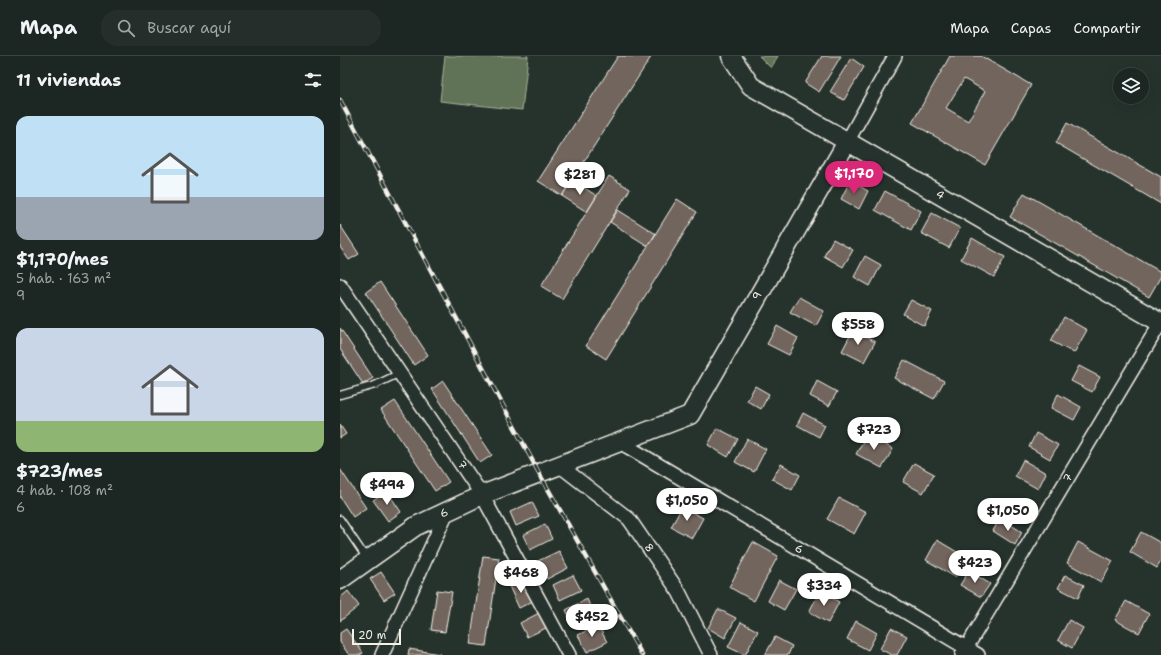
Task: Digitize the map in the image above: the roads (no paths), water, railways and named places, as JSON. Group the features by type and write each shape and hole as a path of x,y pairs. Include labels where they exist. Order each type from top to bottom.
{"street":[{"name":"4","path":"731,56 751,86 1161,322"},
{"name":"9","path":"559,465 690,415 895,56"},
{"name":"7","path":"340,285 482,495 569,655"},
{"name":"7","path":"964,652 1161,322"},
{"name":"6","path":"620,442 964,652 978,655"},
{"name":"6","path":"340,580 369,561 416,526 482,495 559,465"},
{"name":"8","path":"559,465 629,519 679,592 710,655"},
{"path":"382,655 447,512"}],"lane":[{"path":"340,395 375,385 400,373"},
{"path":"340,519 369,561"}],"railway":[{"path":"340,100 539,473 642,655"}]}
